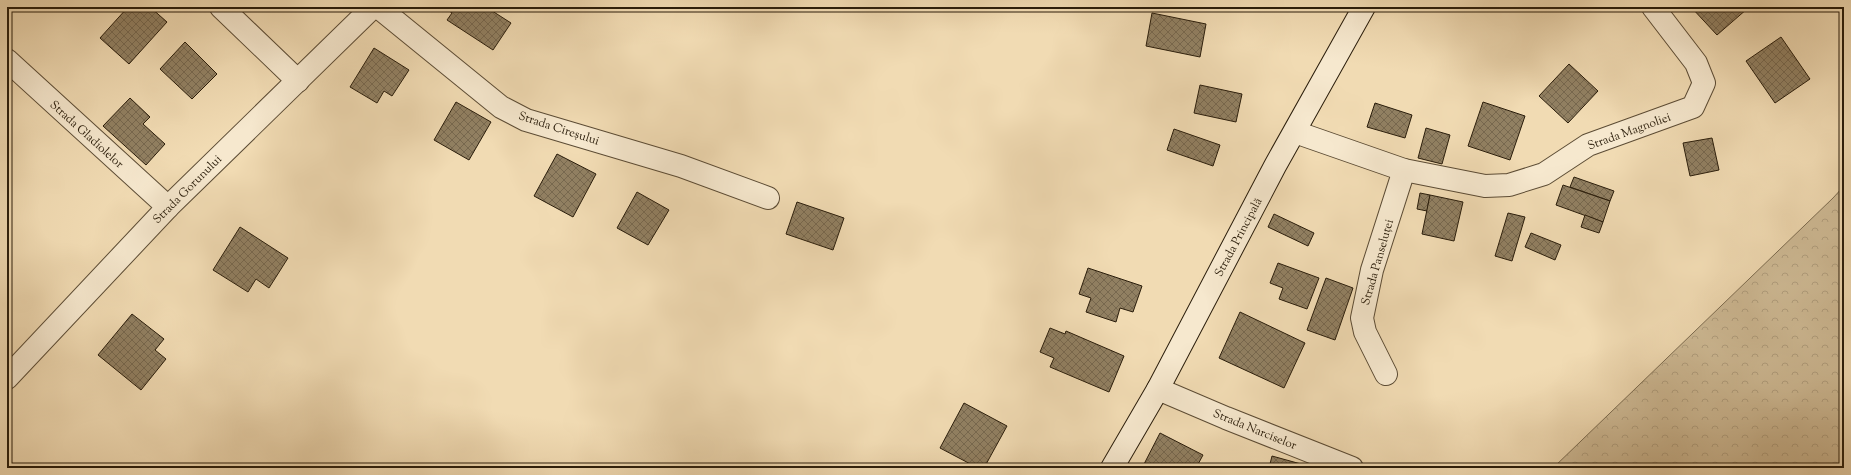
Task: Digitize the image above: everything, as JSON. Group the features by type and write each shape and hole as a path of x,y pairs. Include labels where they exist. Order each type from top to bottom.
{"street":[{"path":"221,7 298,81"},
{"name":"Strada Gorunului","path":"7,378 168,207 373,7"},
{"name":"Strada Cireșului","path":"378,7 501,107 526,120 681,166 768,198"},
{"name":"Strada Principală","path":"1112,468 1158,389 1295,132 1364,7"},
{"name":"Strada Magnoliei","path":"1295,132 1404,170 1485,186 1509,185 1544,174 1588,145 1693,107 1704,83 1696,63 1653,7"},
{"name":"Strada Gladiolelor","path":"7,60 168,207"},
{"name":"Strada Panseluței","path":"1386,374 1365,332 1362,318 1372,270 1404,170"},
{"name":"Strada Narciselor","path":"1158,389 1226,418 1352,468"}],"green space":[{"path":"1844,186 1844,468 1553,468 1833,198"}],"building":[{"path":"128,7 150,7 167,22 129,64 100,38"},
{"path":"486,7 511,23 493,50 447,20 452,13 445,8"},
{"path":"1691,7 1745,7 1747,9 1717,35"},
{"path":"1152,13 1206,24 1200,57 1146,46"},
{"path":"1781,37 1810,79 1775,103 1746,61"},
{"path":"185,42 217,74 192,99 160,69"},
{"path":"374,48 409,70 392,96 384,91 377,103 350,87"},
{"path":"1569,64 1598,91 1568,123 1539,96"},
{"path":"1200,85 1242,94 1236,122 1194,113"},
{"path":"130,98 150,117 143,124 165,144 146,165 103,126"},
{"path":"456,102 491,122 469,160 434,140"},
{"path":"1483,102 1525,116 1510,160 1468,146"},
{"path":"1375,103 1412,115 1405,138 1367,127"},
{"path":"1426,128 1450,135 1442,164 1418,158"},
{"path":"1174,129 1220,145 1213,166 1167,150"},
{"path":"1712,138 1719,170 1690,176 1683,143"},
{"path":"557,154 596,174 573,217 534,196"},
{"path":"1574,177 1614,191 1610,201 1570,187"},
{"path":"1563,185 1610,201 1603,222 1556,205"},
{"path":"637,192 669,210 648,245 617,228"},
{"path":"1420,193 1430,195 1427,211 1417,209"},
{"path":"1430,195 1463,202 1454,241 1422,234"},
{"path":"797,202 844,218 833,250 786,234"},
{"path":"1508,213 1525,217 1512,261 1495,256"},
{"path":"1274,214 1314,233 1308,246 1268,227"},
{"path":"1585,215 1603,222 1599,233 1581,227"},
{"path":"240,227 288,258 269,288 256,279 248,292 213,270"},
{"path":"1531,233 1561,245 1555,260 1525,247"},
{"path":"1278,263 1319,278 1307,309 1279,299 1283,288 1270,283"},
{"path":"1088,268 1142,286 1133,312 1120,308 1116,322 1086,312 1091,298 1079,294"},
{"path":"1326,278 1353,288 1335,340 1307,330"},
{"path":"1240,312 1305,343 1284,388 1219,358"},
{"path":"132,314 164,339 155,350 166,359 141,390 98,355"},
{"path":"1050,328 1065,334 1066,331 1124,356 1109,392 1050,367 1054,358 1040,352"},
{"path":"964,403 1007,426 984,468 978,468 940,448"},
{"path":"1160,433 1203,455 1196,468 1142,468"},
{"path":"1272,456 1301,464 1300,468 1269,468"}]}
